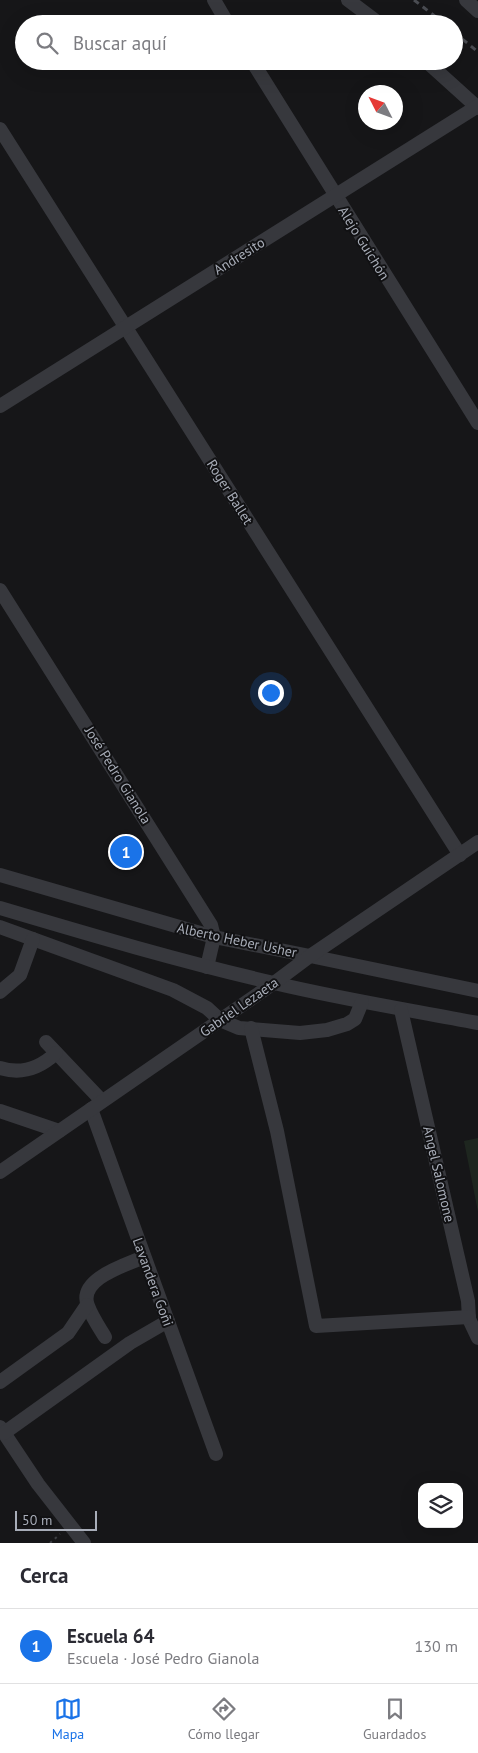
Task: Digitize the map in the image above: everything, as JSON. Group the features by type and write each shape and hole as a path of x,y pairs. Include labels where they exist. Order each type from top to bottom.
{"street":[{"path":"214,0 223,15"},
{"path":"348,0 368,15"},
{"path":"466,0 478,10"},
{"name":"Alejo Guichón","path":"257,70 334,196 478,423"},
{"path":"436,70 478,107"},
{"name":"Andresito","path":"0,406 478,107"},
{"name":"Roger Ballet","path":"0,129 460,855"},
{"name":"José Pedro Gianola","path":"0,590 212,925 214,938"},
{"name":"Gabriel Lezaeta","path":"0,1172 274,983 310,956 478,842"},
{"name":"Alberto Heber Usher","path":"0,875 214,938 478,991"},
{"path":"0,908 207,967 362,1002 478,1023"},
{"path":"0,927 173,990 207,1008 220,1020 239,1028 300,1033 328,1030 347,1024 355,1019 362,1002"},
{"path":"207,967 214,938"},
{"path":"0,992 20,975 33,939"},
{"name":"Angel Salomone","path":"401,1010 468,1301 469,1317 478,1338"},
{"path":"251,1028 277,1131 316,1326 469,1317"},
{"path":"46,1042 96,1105"},
{"path":"0,1068 11,1071 25,1071 46,1062 56,1053"},
{"name":"Lavandera Goñi","path":"96,1105 144,1257 216,1454"},
{"path":"0,1111 59,1131"},
{"path":"105,1337 87,1305 87,1294 91,1285 101,1276 144,1257"},
{"path":"0,1382 68,1333 87,1305"},
{"path":"84,1543 38,1484 2,1430 130,1343 168,1321"}],"path":[{"path":"50,1543 70,1525"}],"shaded area":[{"path":"478,1138 478,1212 464,1141"}],"railway":[{"path":"414,0 433,15"},
{"path":"463,40 478,52"}],"place":[{"name":"Escuela 64","path":"126,852"}]}
